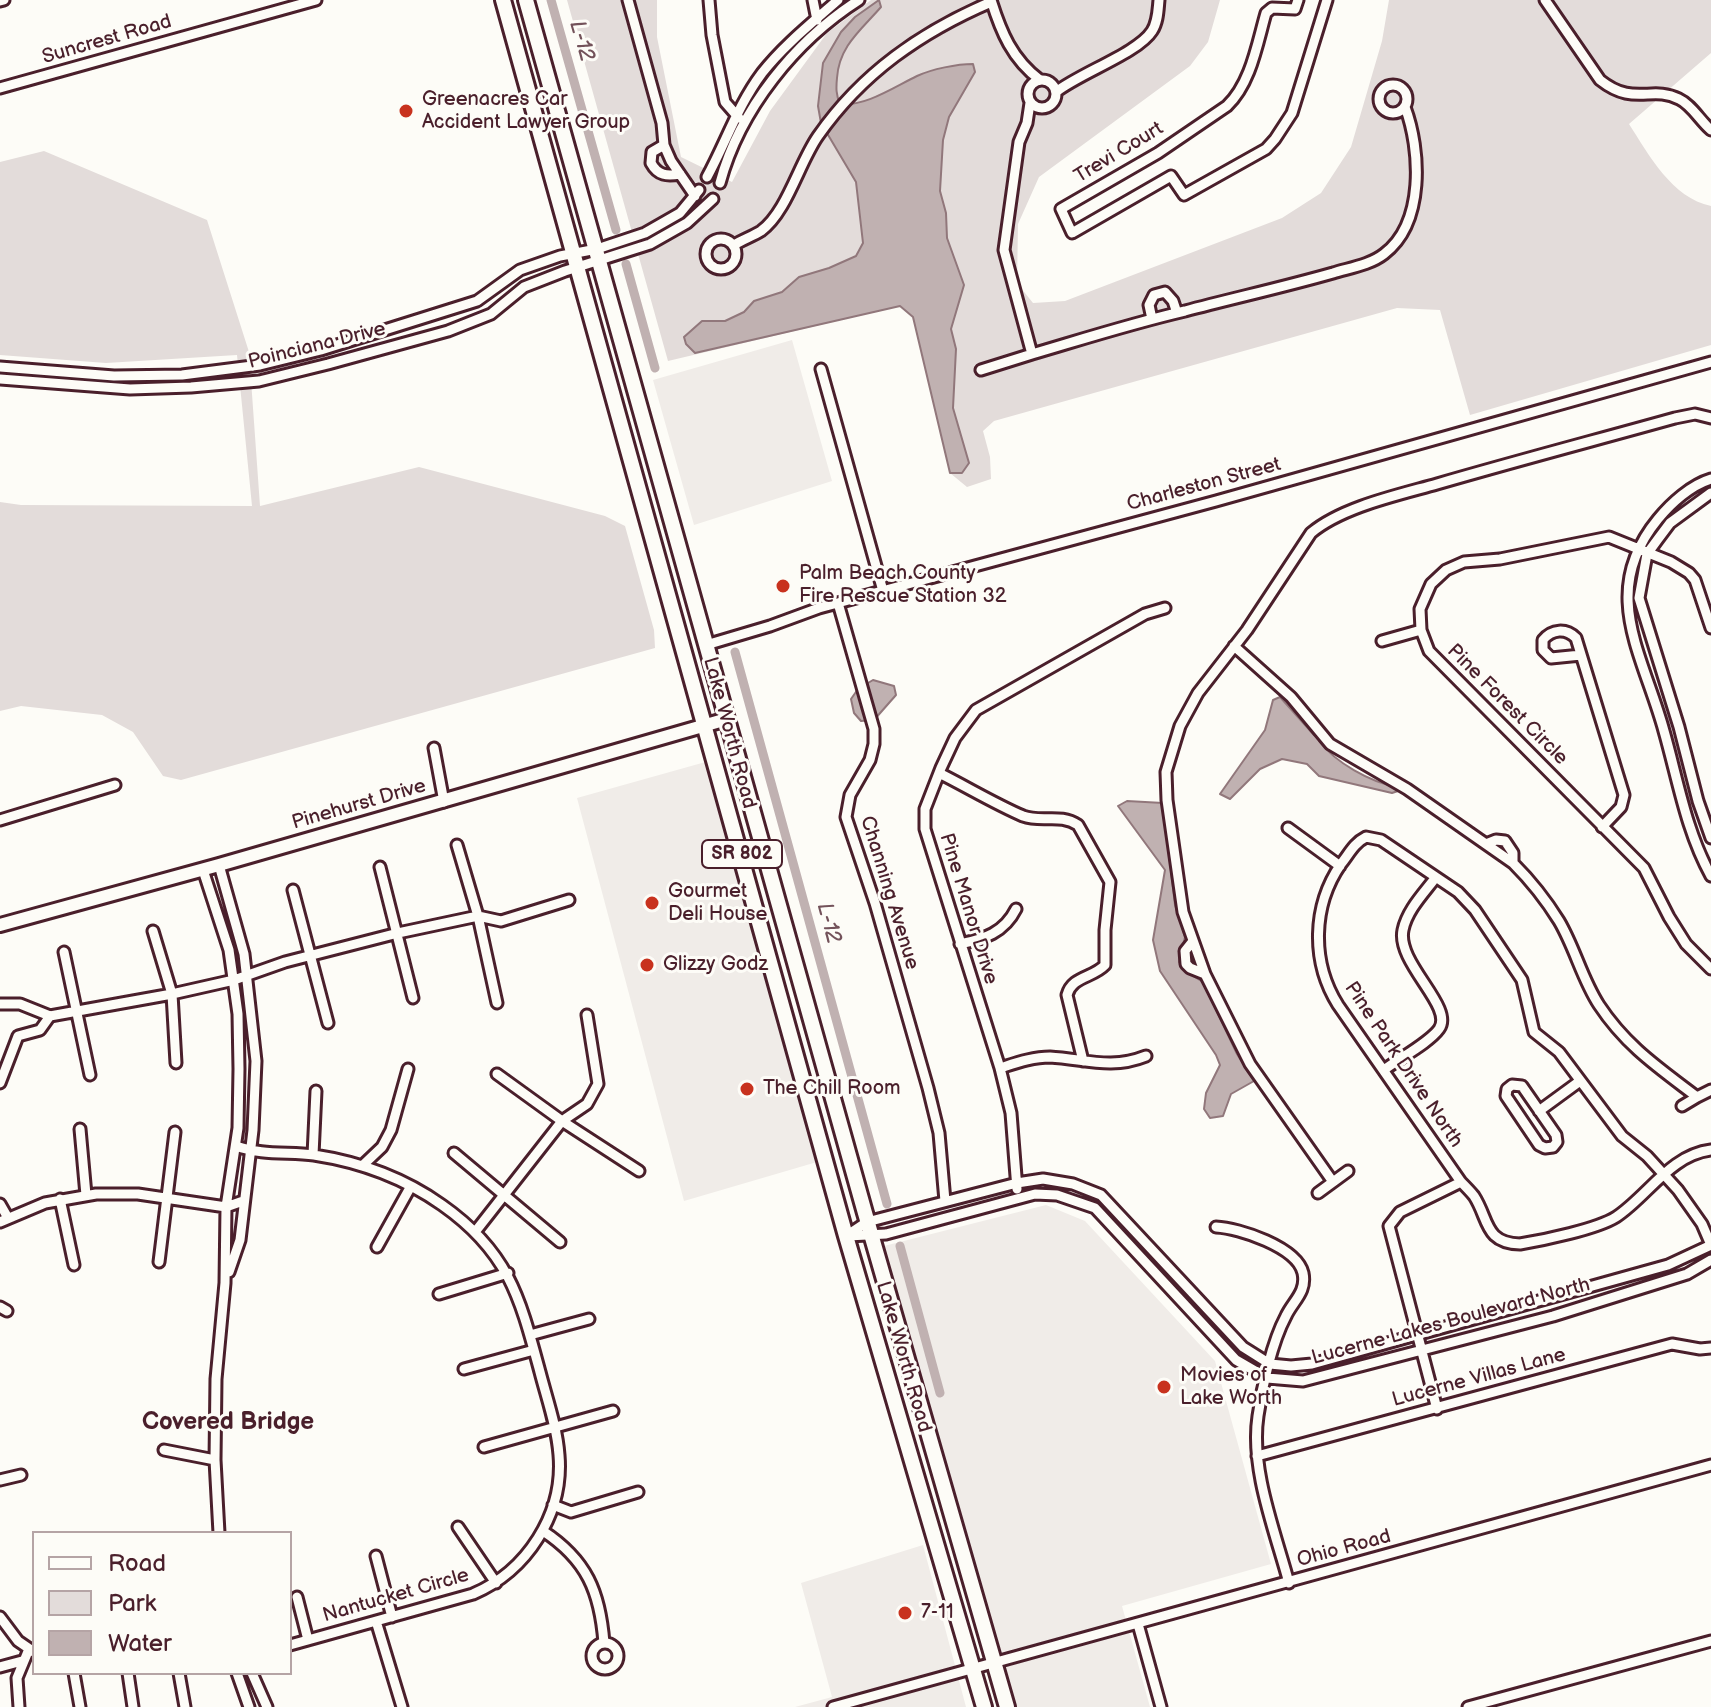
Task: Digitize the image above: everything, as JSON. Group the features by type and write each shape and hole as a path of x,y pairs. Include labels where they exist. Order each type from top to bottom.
{"main road":[{"name":"Lake Worth Road","path":"503,0 863,1294 985,1665 1007,1707"},
{"name":"Lake Worth Road","path":"526,0 922,1413 985,1665 984,1707"},
{"path":"755,901 771,910 787,933"},
{"path":"863,1294 889,1352 905,1403 922,1413"}],"street":[{"name":"Suncrest Road","path":"0,88 316,0"},
{"path":"599,255 680,213 697,193 671,161 664,145 662,123 628,0"},
{"path":"709,0 712,35 725,102 745,124"},
{"path":"813,0 820,31"},
{"path":"707,177 736,115 763,72 803,29 838,0"},
{"path":"720,183 745,124 772,80 820,31 859,0"},
{"path":"1054,88 1140,44 1153,30 1159,0"},
{"name":"Trevi Court","path":"1298,0 1295,9 1272,8 1266,13 1245,80 1236,98 1227,106 1158,153 1061,209 1072,233 1171,176 1184,195 1266,149 1292,113 1327,0"},
{"path":"1545,0 1600,80 1624,94 1670,95 1682,100 1711,130"},
{"path":"734,245 762,230 780,211 817,138 846,100 880,66 942,25 991,1 1008,45 1023,67 1054,88"},
{"path":"1023,67 1030,103 1027,123 1019,142 1004,250 1032,354"},
{"path":"1028,90 1031,84 1040,80"},
{"path":"1027,123 1054,101 1054,88"},
{"path":"1030,103 1043,108"},
{"path":"981,370 1152,319 1366,264 1383,255 1403,235 1413,211 1416,183 1411,122 1405,107"},
{"path":"664,145 652,152 651,163 659,174 680,174"},
{"path":"576,260 650,244 674,231 713,199"},
{"path":"667,221 674,231"},
{"name":"Poinciana Drive","path":"0,367 141,377 260,365 438,315 477,301 520,270 576,260"},
{"name":"Poinciana Drive","path":"0,379 130,389 259,381 448,331 491,314 524,287 576,260"},
{"path":"1152,319 1149,305 1154,295 1165,292 1173,301 1177,313"},
{"name":"Charleston Street","path":"706,645 838,603 1711,362"},
{"path":"821,369 883,591"},
{"path":"1333,1182 1250,1064 1205,974 1183,912 1166,772 1180,726 1198,693 1311,533 1335,517 1457,478 1675,418 1695,414 1711,418"},
{"path":"1711,479 1669,505 1646,534 1639,598 1711,838"},
{"path":"1711,493 1670,523 1643,552 1626,588 1630,625 1664,730 1692,834 1711,876"},
{"path":"1382,641 1421,630 1420,609 1427,590 1440,574 1458,564 1500,559 1609,537 1671,562 1689,573 1695,580 1711,628"},
{"name":"Channing Avenue","path":"838,603 874,729 870,760 850,795 846,817 875,903 928,1088 939,1133 945,1201"},
{"name":"Pine Manor Drive","path":"1018,1197 1011,1113 1000,1068 925,829 925,809 955,738 976,710 1145,614 1165,608"},
{"name":"Pine Forest Circle","path":"1421,630 1426,646 1438,662 1644,868 1686,944 1711,969"},
{"path":"1234,646 1291,697 1330,744 1407,789 1513,863 1560,923 1583,978 1599,1006 1640,1056 1697,1097"},
{"path":"1581,655 1624,795 1621,807 1602,827"},
{"name":"Pinehurst Drive","path":"0,925 444,802 727,719"},
{"path":"434,748 444,802"},
{"path":"939,773 1023,816 1073,821 1109,876 1105,965 1101,970 1075,981 1067,995 1083,1061"},
{"path":"0,820 115,785"},
{"path":"1288,828 1340,866"},
{"name":"Pine Park Drive North","path":"1436,877 1381,840 1366,837 1356,843 1340,866 1324,899 1318,924 1320,960 1334,999 1473,1195 1493,1235 1508,1243 1520,1244 1610,1220 1682,1160 1711,1150"},
{"path":"457,845 478,916 497,1003"},
{"path":"219,865 248,974 256,1061 240,1240 225,1283"},
{"path":"380,867 413,998"},
{"path":"203,870 229,950 234,980 239,1069 236,1146 226,1207 225,1283 216,1379 215,1460 219,1531"},
{"path":"1384,1070 1434,1034 1442,1024 1442,1012 1406,956 1402,936 1408,916 1436,877 1467,901 1509,957 1526,991 1529,1019 1534,1032 1559,1052 1613,1126 1647,1156 1678,1190 1702,1224 1711,1245"},
{"path":"293,890 328,1023"},
{"path":"0,1004 20,1004 50,1016 172,994 234,980 311,955 398,933 478,916 501,921 569,900"},
{"path":"960,944 994,934 1008,924 1016,909"},
{"path":"153,931 172,994 176,1063"},
{"path":"64,952 90,1075"},
{"path":"475,1232 562,1121 587,1104 598,1084 587,1015"},
{"path":"0,1083 18,1036 40,1030 50,1016"},
{"path":"1000,1068 1048,1057 1096,1065 1130,1062 1146,1056"},
{"path":"362,1166 382,1147 391,1130 408,1069"},
{"path":"497,1074 639,1171"},
{"path":"1539,1111 1580,1081"},
{"path":"1512,1085 1522,1086 1539,1111 1556,1135 1557,1142 1553,1147 1539,1145 1506,1096 1507,1089 1512,1085"},
{"path":"1682,1106 1711,1090"},
{"path":"313,1155 316,1091"},
{"path":"80,1129 86,1195"},
{"path":"159,1262 175,1132"},
{"name":"Nantucket Circle","path":"236,1146 250,1151 313,1155 362,1166 411,1186 443,1205 475,1232 508,1273 519,1297 554,1427 560,1463 553,1505 543,1531 520,1562 496,1583 473,1594 292,1644"},
{"path":"454,1153 560,1242"},
{"path":"1318,1193 1348,1171"},
{"name":"Lucerne Lakes Boulevard North","path":"846,1236 945,1201 1017,1183 1043,1179 1073,1184 1101,1195 1243,1347 1270,1364 1291,1366 1312,1364 1418,1336 1668,1265 1711,1245"},
{"path":"1437,1409 1388,1232 1400,1212 1461,1182"},
{"path":"377,1247 411,1186"},
{"path":"0,1204 4,1220 60,1199 86,1195 121,1193 226,1207 243,1201"},
{"name":"Lucerne Lakes Boulevard North","path":"869,1229 1035,1194 1057,1195 1095,1208 1236,1360 1267,1378 1303,1381 1553,1316 1687,1274 1711,1260"},
{"path":"60,1199 74,1265"},
{"path":"1216,1227 1232,1227 1284,1250 1301,1267 1304,1279 1301,1295 1281,1326 1258,1412 1257,1456 1289,1583"},
{"path":"439,1294 508,1273"},
{"path":"530,1335 589,1319"},
{"name":"Lucerne Villas Lane","path":"1257,1456 1672,1344 1711,1348"},
{"path":"464,1369 534,1350"},
{"path":"484,1447 613,1411"},
{"path":"164,1450 215,1460"},
{"name":"Ohio Road","path":"833,1707 1711,1465"},
{"path":"0,1480 21,1475"},
{"path":"553,1505 571,1512 638,1492"},
{"path":"458,1527 496,1583"},
{"path":"543,1531 566,1549 589,1577 598,1599 604,1643"},
{"path":"376,1556 392,1617"},
{"path":"297,1597 308,1640"},
{"path":"0,1617 9,1631 31,1650 22,1661 16,1690 19,1707"},
{"path":"376,1621 402,1707"},
{"path":"1138,1624 1161,1707"},
{"path":"1468,1707 1711,1641"},
{"path":"0,1667 22,1661"},
{"path":"74,1675 80,1707"},
{"path":"128,1675 133,1707"},
{"path":"179,1675 185,1707"},
{"path":"238,1675 249,1707"},
{"path":"253,1675 267,1707"}],"shaded area":[{"path":"792,340 832,481 694,525 653,380"},
{"path":"709,761 817,1162 684,1201 577,798"},
{"path":"1046,1205 1085,1221 1215,1361 1271,1564 1122,1606 1150,1707 1013,1707 968,1537 884,1246"},
{"path":"923,1545 966,1707 795,1707 832,1697 801,1583"}],"green space":[{"path":"567,0 657,0 657,37 681,157 732,182 770,111 827,33 871,0 1220,0 1208,42 1190,66 1039,177 1018,224 1017,283 1033,303 1065,301 1282,218 1321,193 1351,147 1382,41 1389,0 1711,0 1711,53 1629,124 1673,185 1711,206 1711,345 1470,415 1440,310 1397,308 994,421 983,431 990,457 991,479 967,487 950,473 913,317 900,306 668,361"},
{"path":"44,151 207,220 249,352 260,506 419,467 605,516 625,526 654,630 655,648 181,780 163,776 133,732 102,715 21,706 0,711 0,502 21,505 252,506 237,355 106,363 0,355 0,162"}],"water":[{"path":"879,0 881,7 852,39 842,57 836,85 840,104 869,99 937,69 973,64 975,72 949,117 943,140 940,191 946,213 947,238 964,285 951,329 956,349 953,408 969,463 962,473 950,473 913,317 900,306 695,353 684,337 702,321 725,321 744,312 754,301 782,292 799,277 856,256 863,243 856,182 821,123 818,106 823,63 841,32 855,17"},
{"path":"873,680 894,686 896,695 874,720 861,721 854,713 851,699 858,689"},
{"path":"1280,697 1314,735 1321,738 1319,741 1335,757 1365,776 1397,787 1398,791 1392,793 1319,776 1307,764 1282,759 1260,769 1230,799 1220,794 1265,730 1273,700"},
{"path":"1127,801 1163,803 1175,905 1185,937 1179,962 1185,971 1203,982 1237,1054 1254,1081 1231,1094 1223,1116 1210,1118 1204,1109 1206,1093 1220,1065 1216,1055 1160,971 1153,940 1165,870 1118,806"}],"waterway":[{"name":"L-12","path":"551,0 616,230"},
{"name":"L-12","path":"626,264 655,368"},
{"name":"L-12","path":"735,652 887,1204"},
{"name":"L-12","path":"900,1246 940,1393"}],"place":[{"name":"Greenacres Car Accident Lawyer Group","path":"406,111"},
{"name":"Palm Beach County Fire Rescue Station 32","path":"783,586"},
{"name":"Gourmet Deli House","path":"652,903"},
{"name":"Glizzy Godz","path":"647,965"},
{"name":"The Chill Room","path":"747,1089"},
{"name":"Movies of Lake Worth","path":"1164,1387"},
{"name":"7-11","path":"905,1613"}],"district":[{"name":"Covered Bridge","path":"228,1423"}]}
